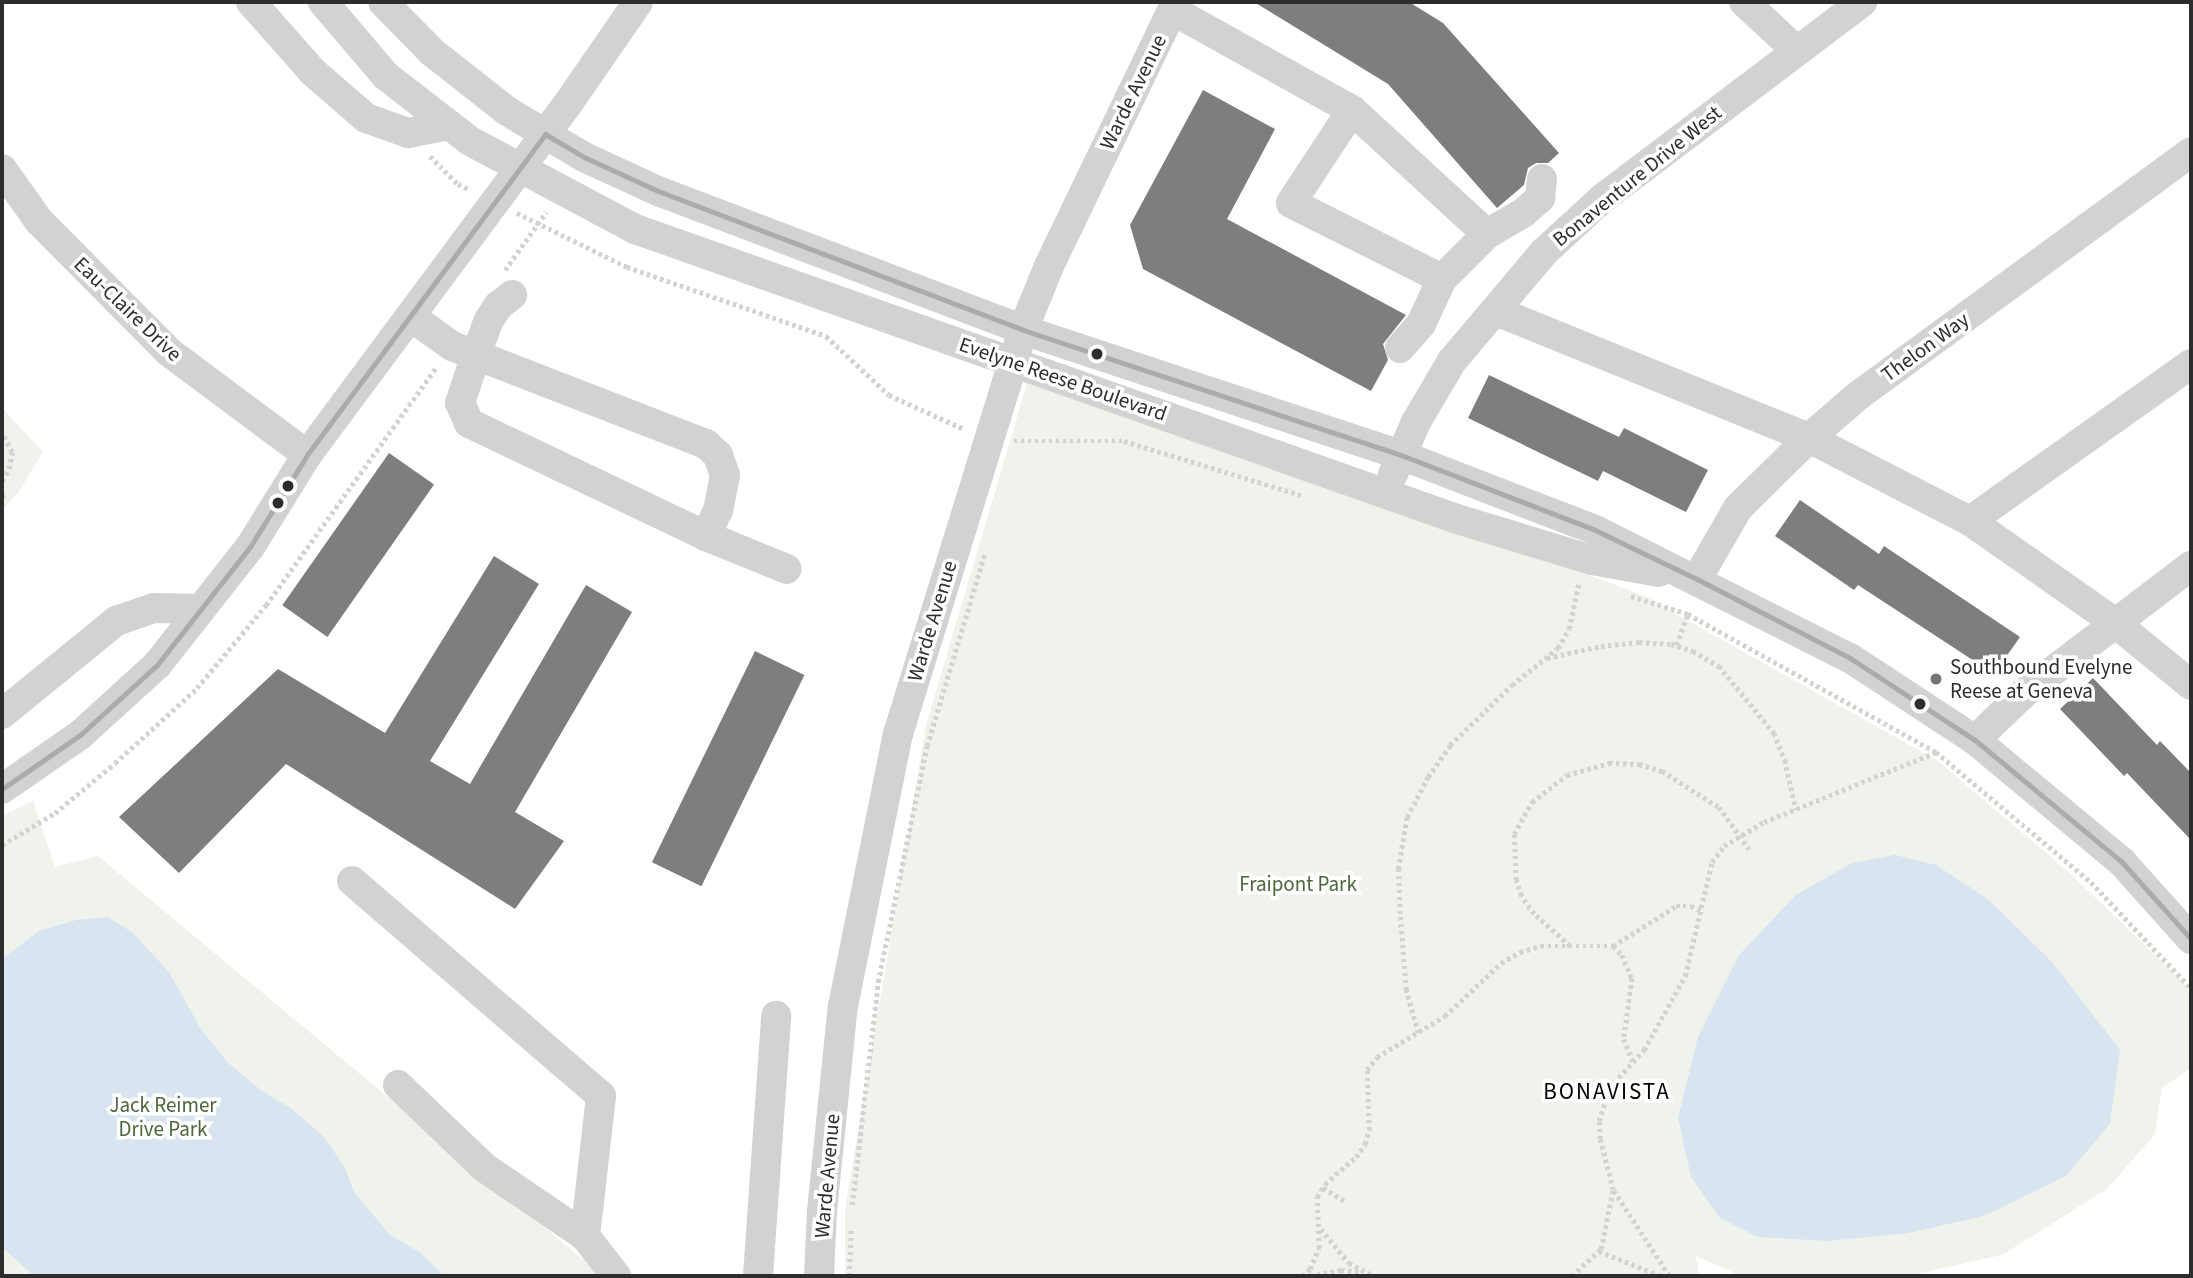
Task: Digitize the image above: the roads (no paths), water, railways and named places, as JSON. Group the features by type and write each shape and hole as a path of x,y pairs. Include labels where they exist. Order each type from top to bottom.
{"street":[{"path":"251,2 313,72 366,118 408,133 449,125"},
{"name":"Evelyne Reese Boulevard","path":"323,2 386,76 470,141 635,229 1013,360 1457,519 1592,560 1697,579"},
{"name":"Evelyne Reese Boulevard","path":"383,2 432,52 507,111 584,157 658,191 1023,330 1401,455 1595,530 1850,658 1975,740 2121,861 2191,940"},
{"path":"2,789 80,735 157,665 250,547 307,456 545,134 638,2"},
{"path":"1744,2 1796,50"},
{"name":"Bonaventure Drive West","path":"1385,493 1401,455 1452,361 1544,252 1603,198 1862,2"},
{"path":"1174,6 1352,110 1487,234"},
{"name":"Warde Avenue","path":"819,1276 822,1211 843,1006 898,734 1023,330 1049,266 1174,6"},
{"path":"1352,110 1291,203 1442,279"},
{"name":"Thelon Way","path":"1697,579 1738,508 1809,438 1859,395 2191,152"},
{"name":"Eau-Claire Drive","path":"2,169 39,220 169,352 307,456"},
{"path":"1400,348 1421,324 1442,279 1487,234 1523,214 1539,198 1542,179"},
{"path":"505,287 498,306 464,351 460,403 469,423 706,536 787,569"},
{"path":"1496,311 1809,438 1970,521 2114,622 2191,685"},
{"path":"410,316 464,351 706,444 719,455 725,475 718,510 706,536"},
{"path":"1970,521 2191,364"},
{"path":"1975,740 2024,693 2191,566"},
{"path":"2,714 116,621 154,608 201,609"},
{"path":"352,881 601,1096 585,1236"},
{"path":"758,1276 776,1016"},
{"path":"398,1085 485,1168 585,1236 617,1276"}],"place":[{"name":"Southbound Evelyne Reese at Geneva","path":"1936,679"}],"district":[{"name":"BONAVISTA","path":"1607,1092"}],"park label":[{"name":"Fraipont Park","path":"1298,884"},
{"name":"Jack Reimer Drive Park","path":"163,1117"}]}
